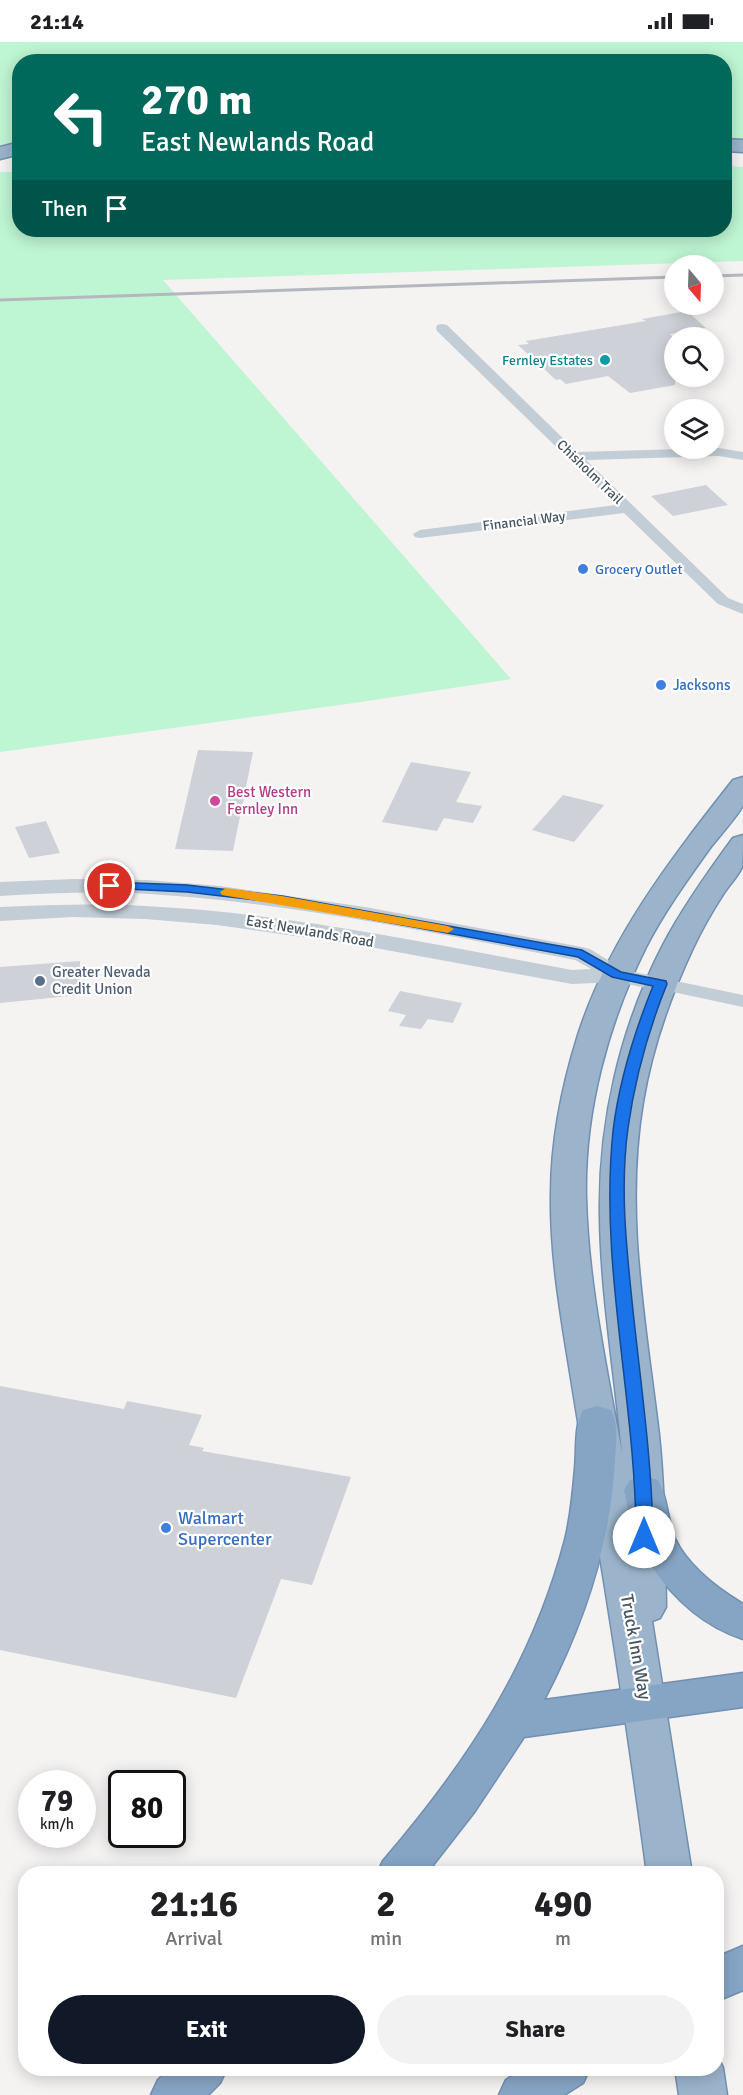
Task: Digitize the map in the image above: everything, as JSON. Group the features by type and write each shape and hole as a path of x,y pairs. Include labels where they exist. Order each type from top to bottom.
{"highway":[{"name":"Truck Inn Way","path":"669,1866 645,1702 577,1304 568,1193 572,1143 583,1080 604,1005 617,975 662,895 743,786"},
{"path":"645,1702 644,1490 618,1234 621,1130 634,1058 644,1024 661,984 692,921 743,844"},
{"path":"405,1866 461,1797 513,1721 555,1632 573,1585 586,1537 592,1499 597,1420"},
{"path":"644,1490 656,1542 672,1565 689,1586 715,1607 743,1623"},
{"path":"513,1721 743,1690"},
{"path":"724,1977 743,1966"},
{"path":"176,2095 195,2076"},
{"path":"523,2095 553,2076"},
{"path":"700,2076 703,2095"}],"street":[{"name":"Chisholm Trail","path":"442,328 723,601 743,609"},
{"path":"574,456 719,452 743,456"},
{"name":"Financial Way","path":"420,534 627,508"},
{"name":"East Newlands Road","path":"0,890 133,886 242,894 582,954 617,975"},
{"name":"East Newlands Road","path":"0,914 108,910 232,918 572,977 617,975 661,984"},
{"path":"661,984 743,1000"}],"green space":[{"path":"0,42 743,42 743,144 732,143 732,54 12,54 12,144 0,145"},
{"path":"732,166 743,167 743,261 724,262 724,255 664,255 664,264 163,280 511,679 0,752 0,172 12,172 12,237 732,237"}],"building":[{"name":"Fernley Estates","path":"664,315 691,315 705,327 664,327 664,387 630,393 608,376 566,384 560,379 556,380 518,345 529,344 526,341 646,321 642,319"},
{"path":"706,485 728,505 673,516 651,496"},
{"name":"Best Western Fernley Inn","path":"198,750 253,752 233,851 175,849"},
{"path":"411,762 471,772 456,802 482,806 473,823 444,818 437,831 382,822"},
{"path":"563,795 604,805 574,842 532,830"},
{"path":"46,821 60,853 29,858 15,827"},
{"name":"Greater Nevada Credit Union","path":"80,961 80,995 0,1003 0,967"},
{"path":"400,991 462,1003 453,1023 428,1019 421,1029 399,1026 406,1015 388,1011"},
{"name":"Walmart Supercenter","path":"0,1386 124,1409 127,1401 202,1415 189,1445 204,1448 202,1451 351,1477 312,1585 281,1579 236,1698 0,1650"}],"railway":[{"path":"724,276 743,275"},
{"path":"0,300 664,277"}],"slow traffic":[{"path":"226,892 448,929"}],"place":[{"name":"Fernley Estates","path":"605,360"},
{"name":"Grocery Outlet","path":"583,569"},
{"name":"Jacksons","path":"661,685"},
{"name":"Best Western Fernley Inn","path":"215,801"},
{"name":"Greater Nevada Credit Union","path":"40,981"},
{"name":"Walmart Supercenter","path":"166,1528"}],"route":[{"path":"110,886 187,889 282,900 582,954 617,975 661,984 644,1024 634,1058 621,1130 618,1178 621,1278 638,1419 644,1490 644,1537"}]}
